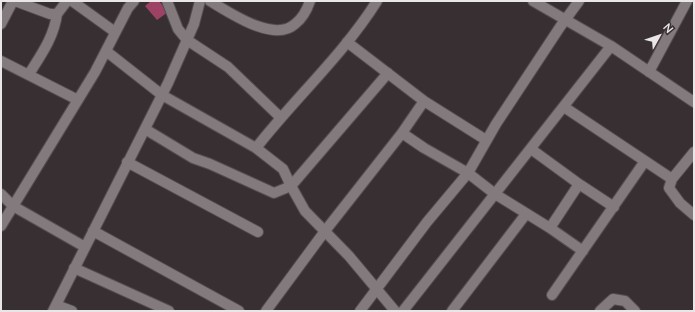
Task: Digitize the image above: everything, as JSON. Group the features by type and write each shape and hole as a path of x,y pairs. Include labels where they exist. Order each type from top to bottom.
{"street":[{"path":"1,24 14,1 50,14 58,14"},
{"path":"29,74 50,40 55,28 58,14 67,1"},
{"path":"72,1 115,32"},
{"path":"1,226 78,100 106,51 128,8 134,1"},
{"path":"167,1 178,29 187,40 228,67 280,117"},
{"path":"72,311 55,308 92,231 162,94 194,24 200,1"},
{"path":"210,1 248,24 283,30 294,26 302,18 310,1"},
{"path":"256,148 280,117 347,42 376,1"},
{"path":"533,1 565,21 611,46 694,102"},
{"path":"360,311 427,222 468,173 486,140 579,1"},
{"path":"649,72 687,1"},
{"path":"347,42 424,101 486,140"},
{"path":"403,311 611,46"},
{"path":"106,51 162,94 256,148 283,169 305,211 349,256 395,311"},
{"path":"1,61 78,100"},
{"path":"145,129 193,158 210,164 274,193 291,186 388,73"},
{"path":"266,311 325,231 402,133 424,101"},
{"path":"564,107 672,179"},
{"path":"402,133 424,148 468,173 495,194 550,228 582,251"},
{"path":"530,149 579,184 614,206"},
{"path":"694,152 672,179 669,188 680,203 694,215"},
{"path":"552,295 645,161"},
{"path":"127,162 258,232"},
{"path":"550,228 579,184"},
{"path":"1,194 13,206 85,247"},
{"path":"452,311 526,214"},
{"path":"92,231 239,311"},
{"path":"74,268 169,311"},
{"path":"600,311 613,299 625,301 635,311"}],"building":[{"path":"151,1 159,1 168,12 157,20 145,6"}]}
